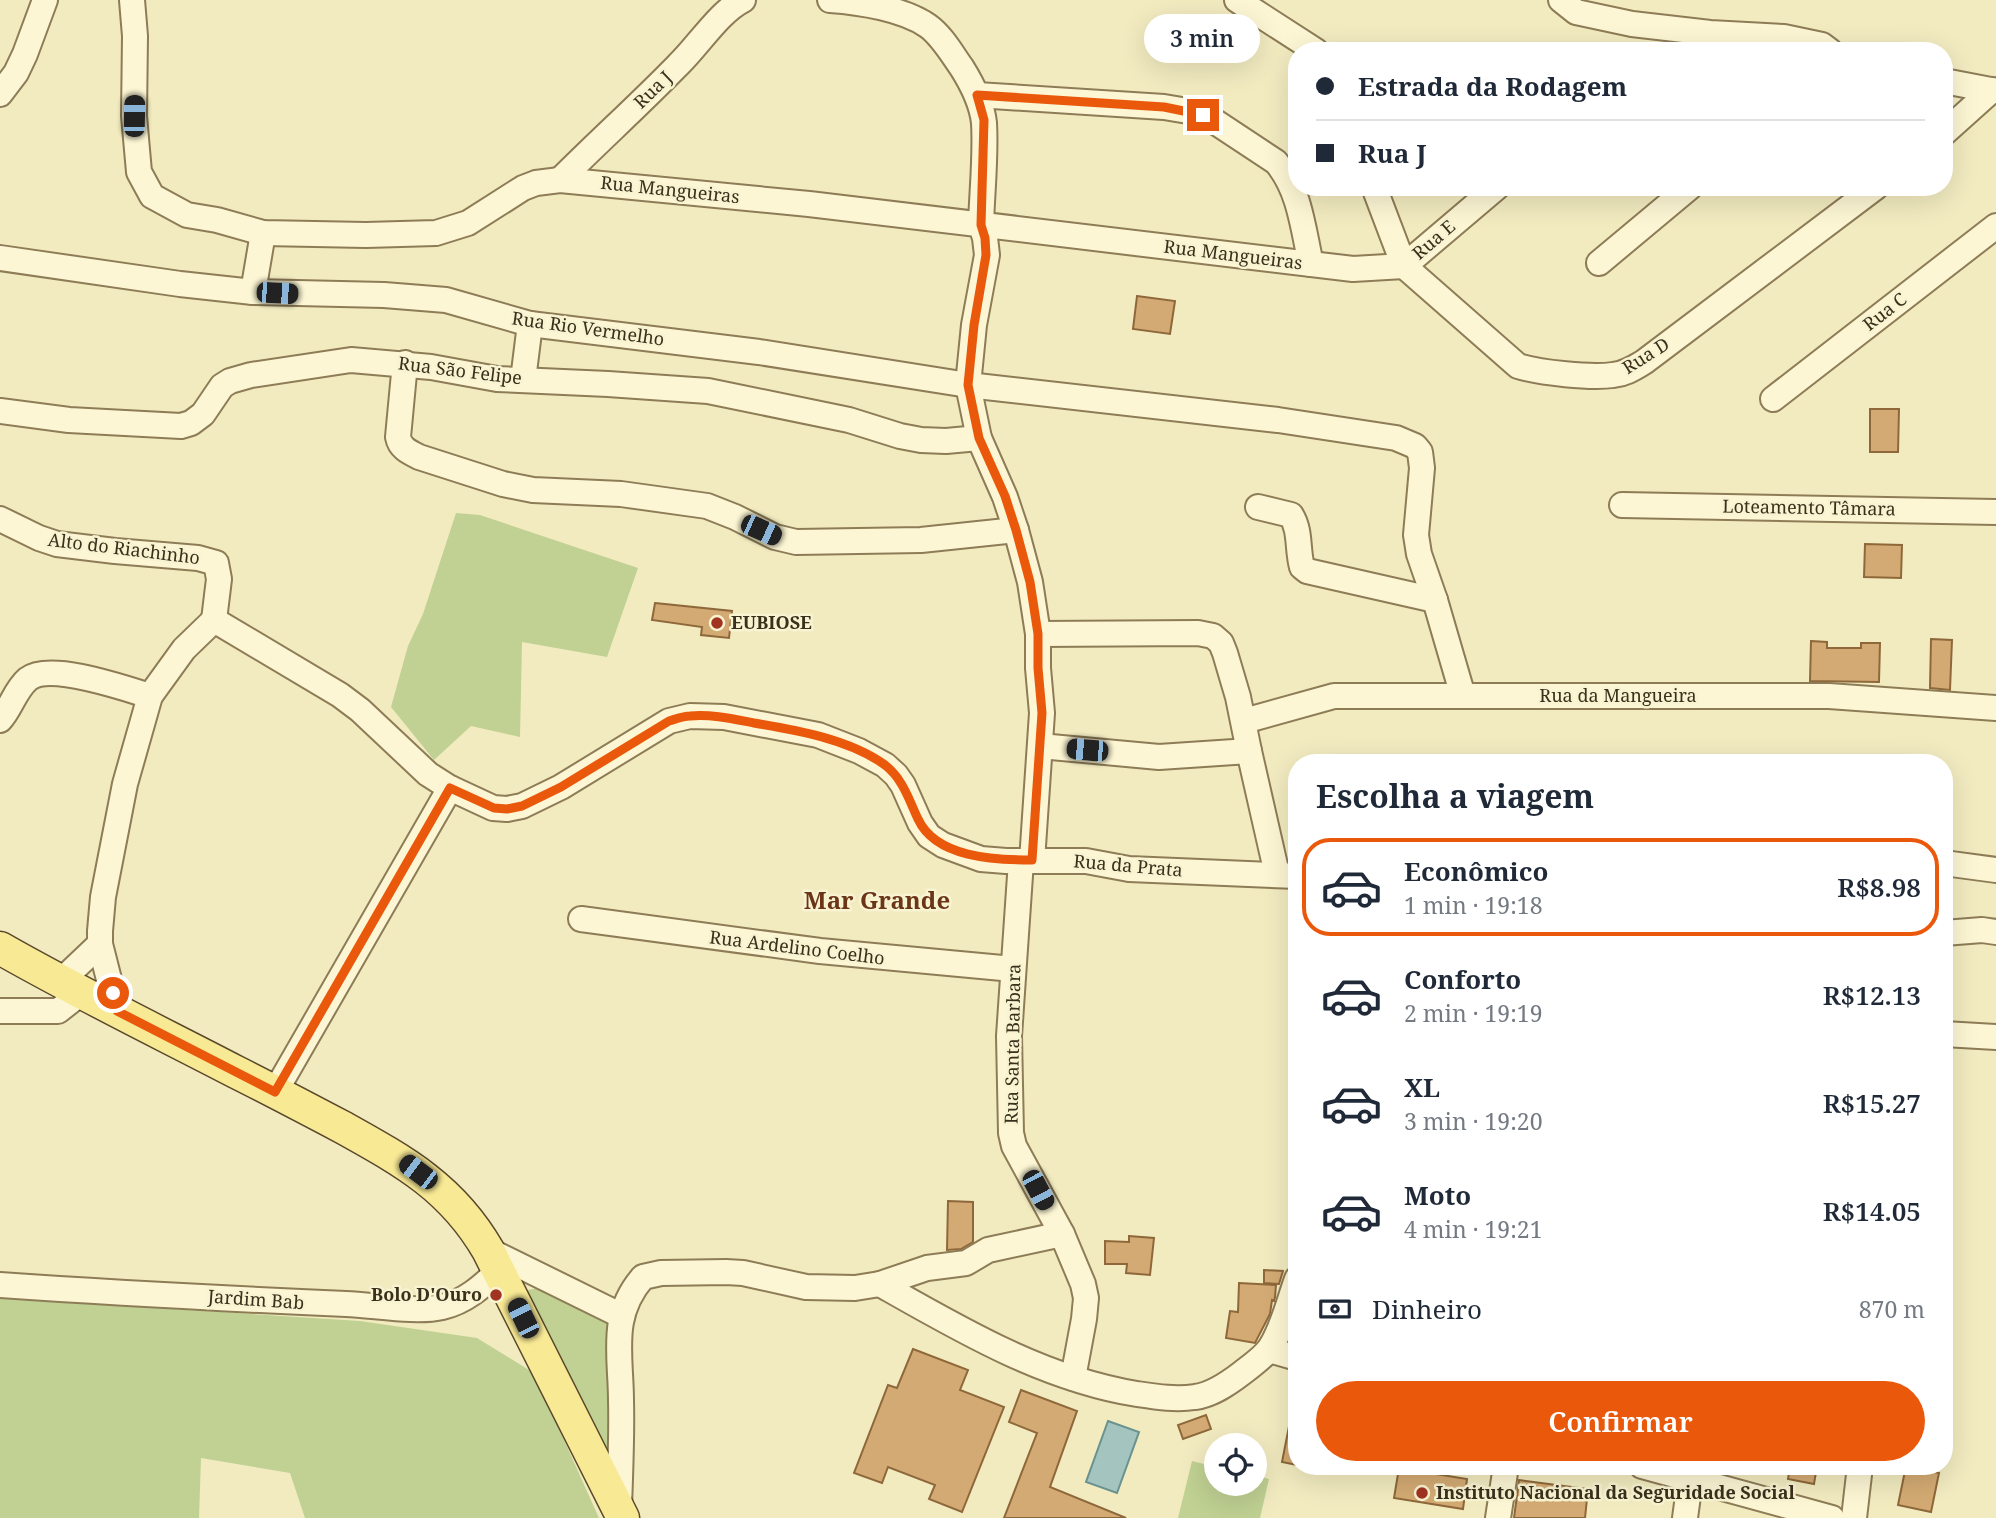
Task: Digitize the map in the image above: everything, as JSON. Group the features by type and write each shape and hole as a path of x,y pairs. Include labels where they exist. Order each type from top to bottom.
{"main road":[{"path":"0,948 71,988 388,1152 436,1186 461,1211 494,1260 621,1514"}],"street":[{"path":"0,94 16,73 46,0"},
{"name":"Rua Mangueiras","path":"132,0 136,144 139,172 152,196 187,215 263,233 436,233 468,223 523,188 536,183 560,180 809,204 1353,269 1404,266"},
{"name":"Rua J","path":"560,180 678,65 717,11 743,0"},
{"path":"831,0 900,13 930,27 948,47 977,95 984,120 981,225 986,255 974,325 968,385"},
{"path":"1237,0 1302,42"},
{"path":"1561,0 1576,12 1632,24 1710,33 1784,37 1808,42"},
{"path":"1953,83 1994,90"},
{"path":"1953,125 1994,90"},
{"path":"977,95 1164,107 1203,115 1276,162 1288,179"},
{"path":"1296,196 1311,264"},
{"path":"1377,196 1404,266"},
{"name":"Rua E","path":"1404,266 1486,196"},
{"path":"1599,263 1679,196"},
{"name":"Rua D","path":"1404,266 1518,366 1537,371 1614,375 1629,372 1644,362 1864,196"},
{"name":"Rua C","path":"1773,398 1996,226"},
{"path":"253,292 263,233"},
{"name":"Rua Rio Vermelho","path":"0,258 253,292 384,295 446,300 530,324 759,352 968,385 1278,420 1396,438 1415,446 1422,459 1416,535 1419,554 1435,600"},
{"path":"523,380 530,324"},
{"name":"Rua São Felipe","path":"0,411 69,420 181,426 203,415 222,386 239,378 339,361 368,360 405,363 497,379 708,391 849,421 921,440 979,438"},
{"path":"405,363 398,437 400,445 419,457 503,484 533,490 610,493 689,502 719,510 775,537 796,541 920,540 1016,530"},
{"name":"Rua Santa Barbara","path":"968,385 979,438 1005,496 1016,530 1030,582 1038,634 1042,713 1013,969 1009,1036 1011,1133 1014,1146 1062,1234 1086,1298 1073,1378"},
{"name":"Loteamento Tâmara","path":"1622,505 1996,512"},
{"path":"1258,507 1291,515 1298,529 1302,567 1307,571 1435,600 1463,696"},
{"name":"Alto do Riachinho","path":"0,519 57,544 198,558 216,563 219,579 214,620"},
{"path":"117,1011 100,944 103,897 125,784 150,696 184,649 214,620 340,695 360,710 428,774 450,788 494,808 522,806 561,787 669,721 690,716 724,717 818,736 859,751 885,765 896,775 929,836 943,845 981,859 1027,860"},
{"path":"1038,634 1198,633 1213,636 1221,643 1244,721 1248,751 1287,875"},
{"path":"0,720 19,688 36,674 54,672 111,684 150,696"},
{"name":"Rua da Mangueira","path":"1244,721 1334,696 1829,696 1996,708"},
{"path":"1040,746 1158,757 1248,751"},
{"path":"275,1092 450,788"},
{"name":"Rua da Prata","path":"1027,860 1086,860 1138,870 1287,875"},
{"path":"1953,864 1996,870"},
{"name":"Rua Ardelino Coelho","path":"581,919 820,951 1013,969"},
{"path":"1953,932 1996,932"},
{"path":"0,1011 58,1011 100,944"},
{"path":"1953,1035 1996,1037"},
{"path":"621,1514 618,1340 622,1316 629,1298 643,1277 661,1273 726,1272 829,1289 880,1284 927,1268 966,1263 980,1253 997,1247 1062,1234"},
{"path":"494,1260 622,1316"},
{"name":"Jardim Bab","path":"0,1285 300,1303 441,1307 462,1300 483,1287 494,1260"},
{"path":"880,1284 1008,1353 1043,1368 1120,1391 1173,1399 1198,1397 1224,1386 1246,1370 1269,1350 1288,1304"},
{"path":"1269,1350 1288,1356"},
{"path":"1498,1518 1505,1475"},
{"path":"1673,1475 1832,1518"},
{"path":"1854,1518 1859,1475"},
{"path":"1685,1518 1690,1480"}],"green space":[{"path":"456,513 480,515 638,568 607,657 522,642 520,737 471,726 434,760 391,707 408,646 423,614"},
{"path":"542,1287 611,1314 615,1457 605,1458 523,1291"},
{"path":"0,1298 360,1321 477,1338 534,1373 599,1518 305,1518 290,1473 201,1458 199,1518 0,1518"},
{"path":"1192,1461 1204,1464 1204,1496 1265,1496 1260,1518 1178,1518"}],"water":[{"path":"1108,1421 1139,1432 1117,1493 1086,1482"}],"building":[{"path":"1137,296 1175,301 1170,334 1133,329"},
{"path":"1870,409 1899,409 1898,452 1870,452"},
{"path":"1865,544 1902,545 1901,578 1864,577"},
{"path":"655,603 732,611 729,638 701,635 702,627 652,620"},
{"path":"1931,639 1952,640 1950,690 1930,688"},
{"path":"1811,641 1827,642 1827,648 1861,648 1861,643 1880,643 1879,682 1810,681"},
{"path":"948,1201 973,1202 973,1242 961,1249 947,1250"},
{"path":"1129,1236 1154,1238 1150,1275 1126,1273 1127,1264 1105,1264 1105,1241 1129,1242"},
{"path":"1264,1270 1283,1271 1279,1284 1264,1283"},
{"path":"1239,1283 1276,1285 1270,1314 1255,1343 1226,1338 1230,1311 1238,1312"},
{"path":"913,1349 968,1370 960,1390 1004,1407 962,1512 929,1499 935,1485 888,1467 882,1483 854,1473 888,1385 897,1388"},
{"path":"1021,1390 1077,1411 1050,1487 1126,1518 1004,1518 1037,1433 1009,1422"},
{"path":"1206,1415 1211,1429 1183,1439 1178,1425"},
{"path":"1288,1431 1288,1463 1282,1462"},
{"path":"1398,1475 1442,1475 1467,1479 1463,1509 1394,1498"},
{"path":"1789,1475 1816,1475 1814,1484 1788,1479"},
{"path":"1904,1475 1939,1475 1931,1512 1898,1505"},
{"path":"1519,1480 1588,1489 1585,1518 1514,1518"}],"place":[{"name":"EUBIOSE","path":"717,623"},
{"name":"Bolo D'Ouro","path":"496,1295"},
{"name":"Instituto Nacional da Seguridade Social","path":"1422,1493"}],"district":[{"name":"Mar Grande","path":"877,901"}],"route":[{"path":"113,993 117,1011 275,1092 450,788 494,808 522,806 561,787 669,721 690,716 724,717 798,731 859,751 885,765 896,775 920,823 929,836 943,845 981,859 1032,860 1042,713 1038,634 1030,582 1016,530 1005,496 979,438 968,385 974,325 986,255 981,225 984,120 977,95 1164,107 1203,115"}]}
